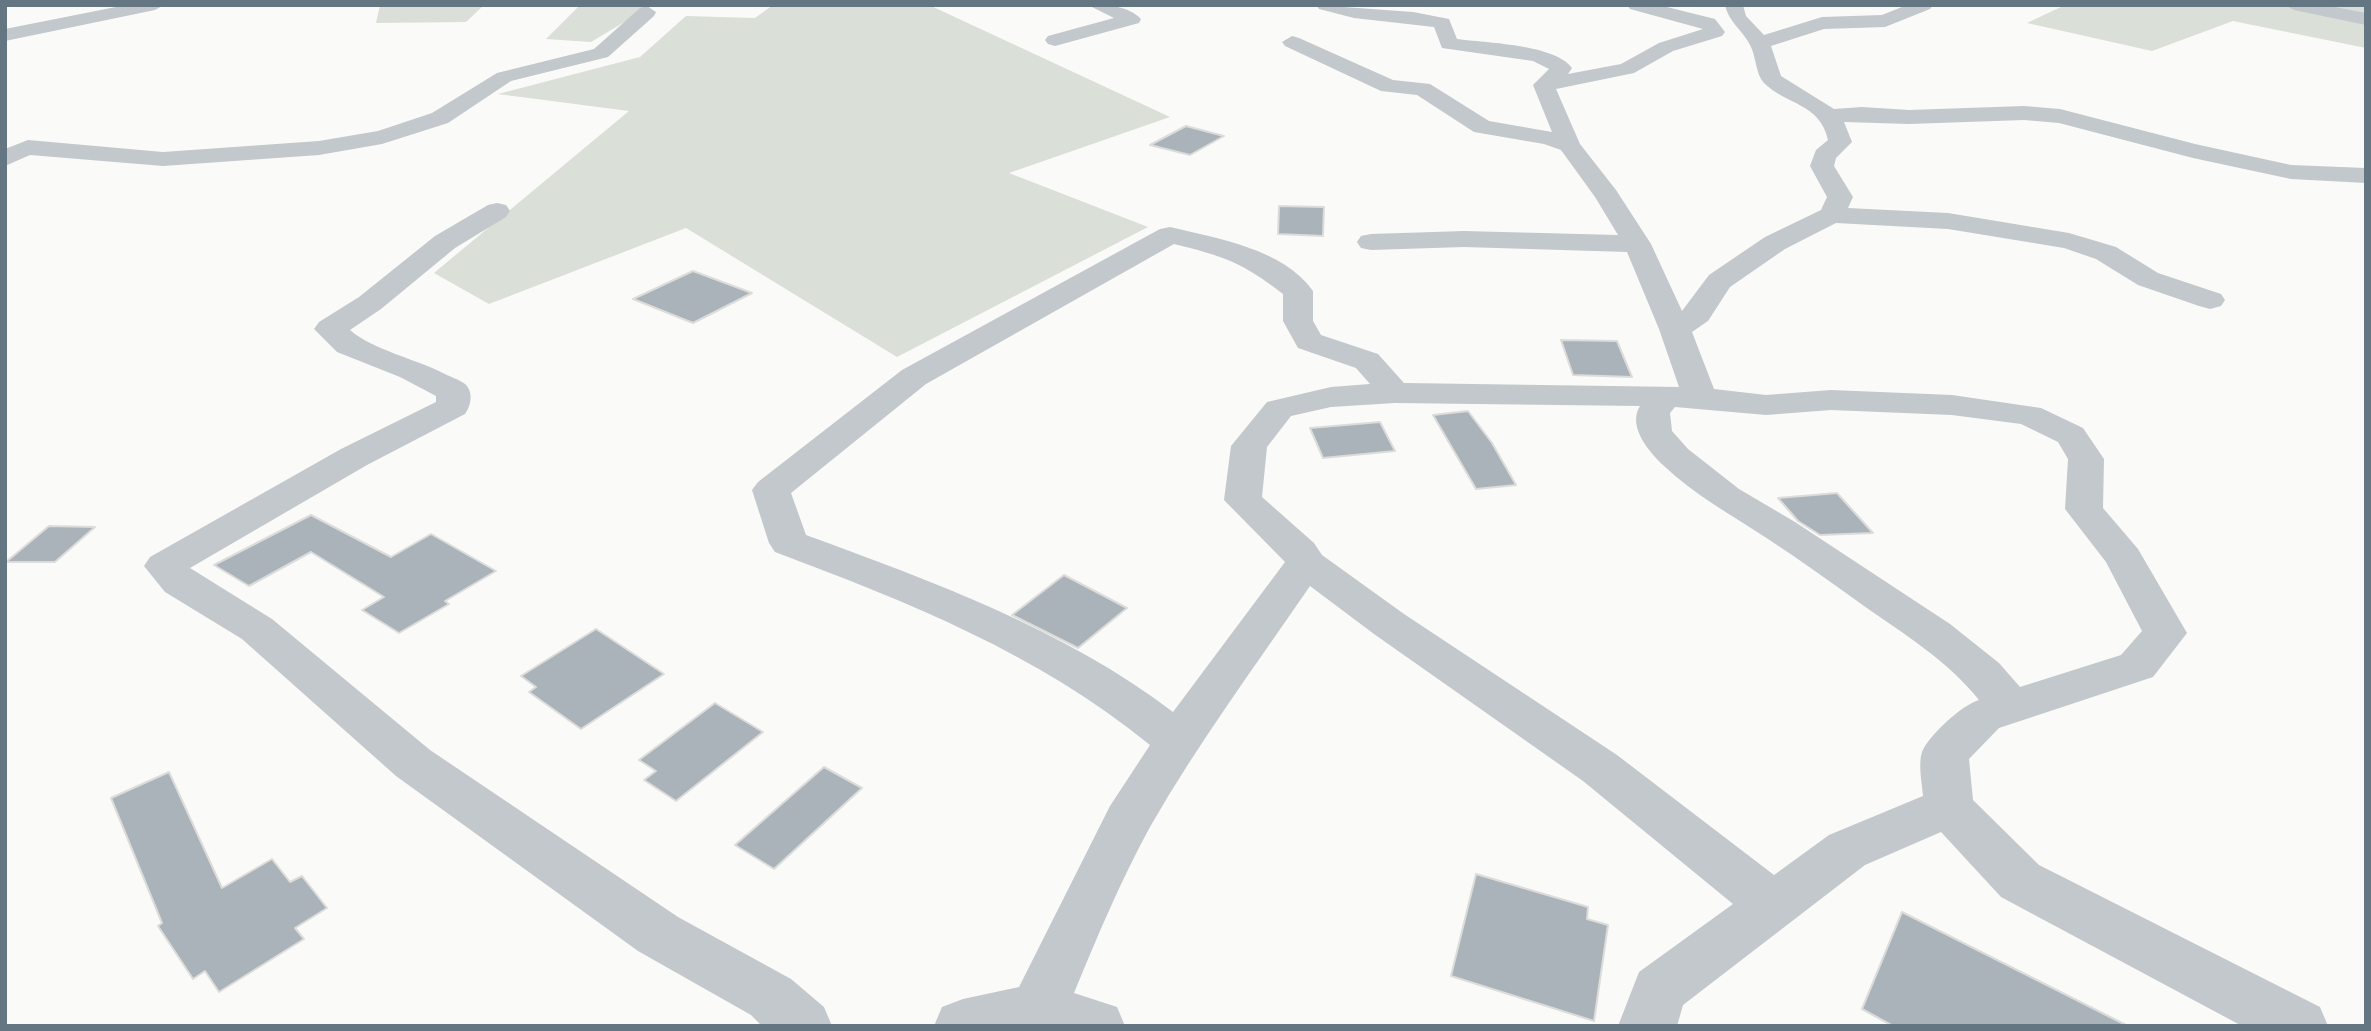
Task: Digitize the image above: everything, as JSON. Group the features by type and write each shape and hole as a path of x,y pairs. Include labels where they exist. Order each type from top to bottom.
{"street":[{"path":"5,35 155,5"},
{"path":"1055,40 1132,19 1097,5"},
{"path":"1325,5 1359,15 1427,18 1442,23 1449,44 1538,56 1562,68 1544,85"},
{"path":"1544,85 1627,69 1666,47 1715,32 1708,23 1636,5"},
{"path":"1734,5 1737,17 1760,43 1772,79 1830,116 1839,129 1840,142 1825,155 1822,166 1840,197 1832,215"},
{"path":"1760,43 1822,23 1885,21 1924,5"},
{"path":"2294,5 2366,19"},
{"path":"5,176 163,159 319,148 382,137 440,118 504,77 601,53 647,12"},
{"path":"1292,43 1389,86 1422,89 1482,127 1549,138 1569,145"},
{"path":"1544,85 1569,145 1607,195 1637,244 1675,329 1682,398"},
{"path":"1830,116 1862,114 1909,117 2024,113 2060,116 2193,152 2291,172 2366,176"},
{"path":"5,159 28,147 38,150 163,159"},
{"path":"498,211 445,242 370,303 330,328 348,345 412,370 453,391 453,407 354,457 164,566 180,583 257,629 413,763 658,934 771,997 803,1026"},
{"path":"1675,329 1697,315 1719,281 1774,243 1832,215 1948,221 2069,241 2106,253 2148,279 2210,300"},
{"path":"1178,741 1140,708 1019,637 909,587 789,543 771,490 914,377 1170,235 1233,250 1265,266 1298,292 1298,321 1309,341 1367,360 1395,393"},
{"path":"1371,242 1464,239 1637,244"},
{"path":"1773,905 1600,768 1389,624 1306,563 1300,552 1243,500 1250,446 1279,409 1331,397 1395,393 1682,398 1766,405 1831,400 1952,405 2029,415 2071,435 2086,459 2084,509 2124,558 2165,633 2137,666 1983,716 1945,754 1948,807 2020,881 2299,1026"},
{"path":"1682,398 1653,413 1656,432 1675,457 1726,497 1781,530 1935,634 1983,674 2010,707"},
{"path":"1038,1009 1067,943 1128,820 1178,741 1306,563"},
{"path":"1647,1026 1659,990 1847,850 1948,807"},
{"path":"963,1026 1038,1009 1096,1026"}],"shaded area":[{"path":"380,5 484,5 466,22 376,23"},
{"path":"580,5 653,5 591,42 546,39"},
{"path":"773,5 929,5 1170,117 1009,173 1148,227 897,357 686,228 489,304 434,273 629,111 498,94 640,57 686,16 755,18"},
{"path":"2065,5 2366,5 2366,48 2233,21 2152,51 2027,23"}],"building":[{"path":"1186,126 1224,136 1190,155 1150,145"},
{"path":"1279,206 1324,207 1323,236 1278,234"},
{"path":"693,271 752,293 693,323 633,299"},
{"path":"1561,340 1617,341 1632,377 1573,375"},
{"path":"1468,411 1492,443 1516,485 1476,489 1433,415"},
{"path":"1380,422 1395,451 1323,458 1310,428"},
{"path":"1837,493 1873,533 1820,535 1798,521 1778,498"},
{"path":"311,515 391,557 431,534 496,571 445,601 449,604 399,633 362,610 384,597 311,552 249,586 214,565"},
{"path":"49,526 95,527 55,562 6,562"},
{"path":"1064,575 1127,608 1078,648 1012,615"},
{"path":"596,629 664,674 581,729 529,692 536,687 521,676"},
{"path":"715,703 763,732 676,801 644,780 656,771 639,760"},
{"path":"824,767 862,788 774,869 735,845"},
{"path":"169,772 222,888 272,859 290,882 302,876 327,908 295,928 304,939 219,992 205,971 193,979 158,926 162,923 111,798"},
{"path":"1476,874 1588,907 1587,919 1608,925 1594,1021 1451,976"},
{"path":"1902,912 2128,1026 1893,1026 1862,1009"}]}
